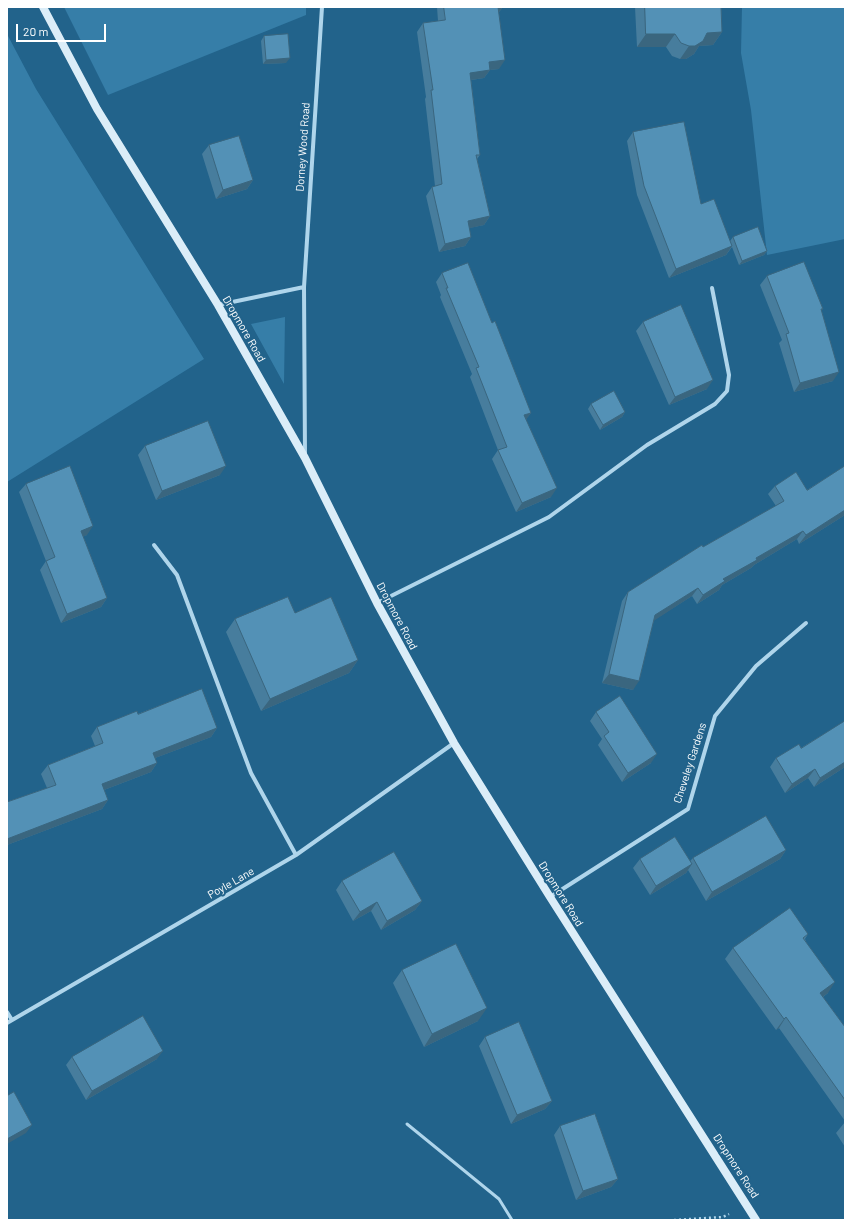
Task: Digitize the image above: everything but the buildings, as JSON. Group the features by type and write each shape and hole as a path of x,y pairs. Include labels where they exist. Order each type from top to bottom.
{"street":[{"name":"Dropmore Road","path":"43,7 97,108 218,305 305,458 377,603 454,743 550,897 756,1220"},
{"name":"Dorney Wood Road","path":"305,458 304,287 322,7"},
{"path":"218,305 304,287"},
{"path":"377,603 549,517 647,445 715,404 727,391 729,375 712,288"},
{"path":"154,546 177,575 251,773 296,855"},
{"name":"Cheveley Gardens","path":"550,897 688,809 715,716 756,666 806,623"},
{"name":"Poyle Lane","path":"7,1023 296,855 454,743"},
{"path":"7,1012 12,1020"}],"lane":[{"path":"407,1124 499,1198 512,1220"}],"path":[{"path":"674,1220 722,1217"}],"shaded area":[{"path":"64,7 306,7 306,15 108,95"},
{"path":"742,7 845,7 845,239 767,255 751,110 741,53"},
{"path":"7,34 36,89 204,359 7,482"},
{"path":"285,317 284,384 251,324"}]}
